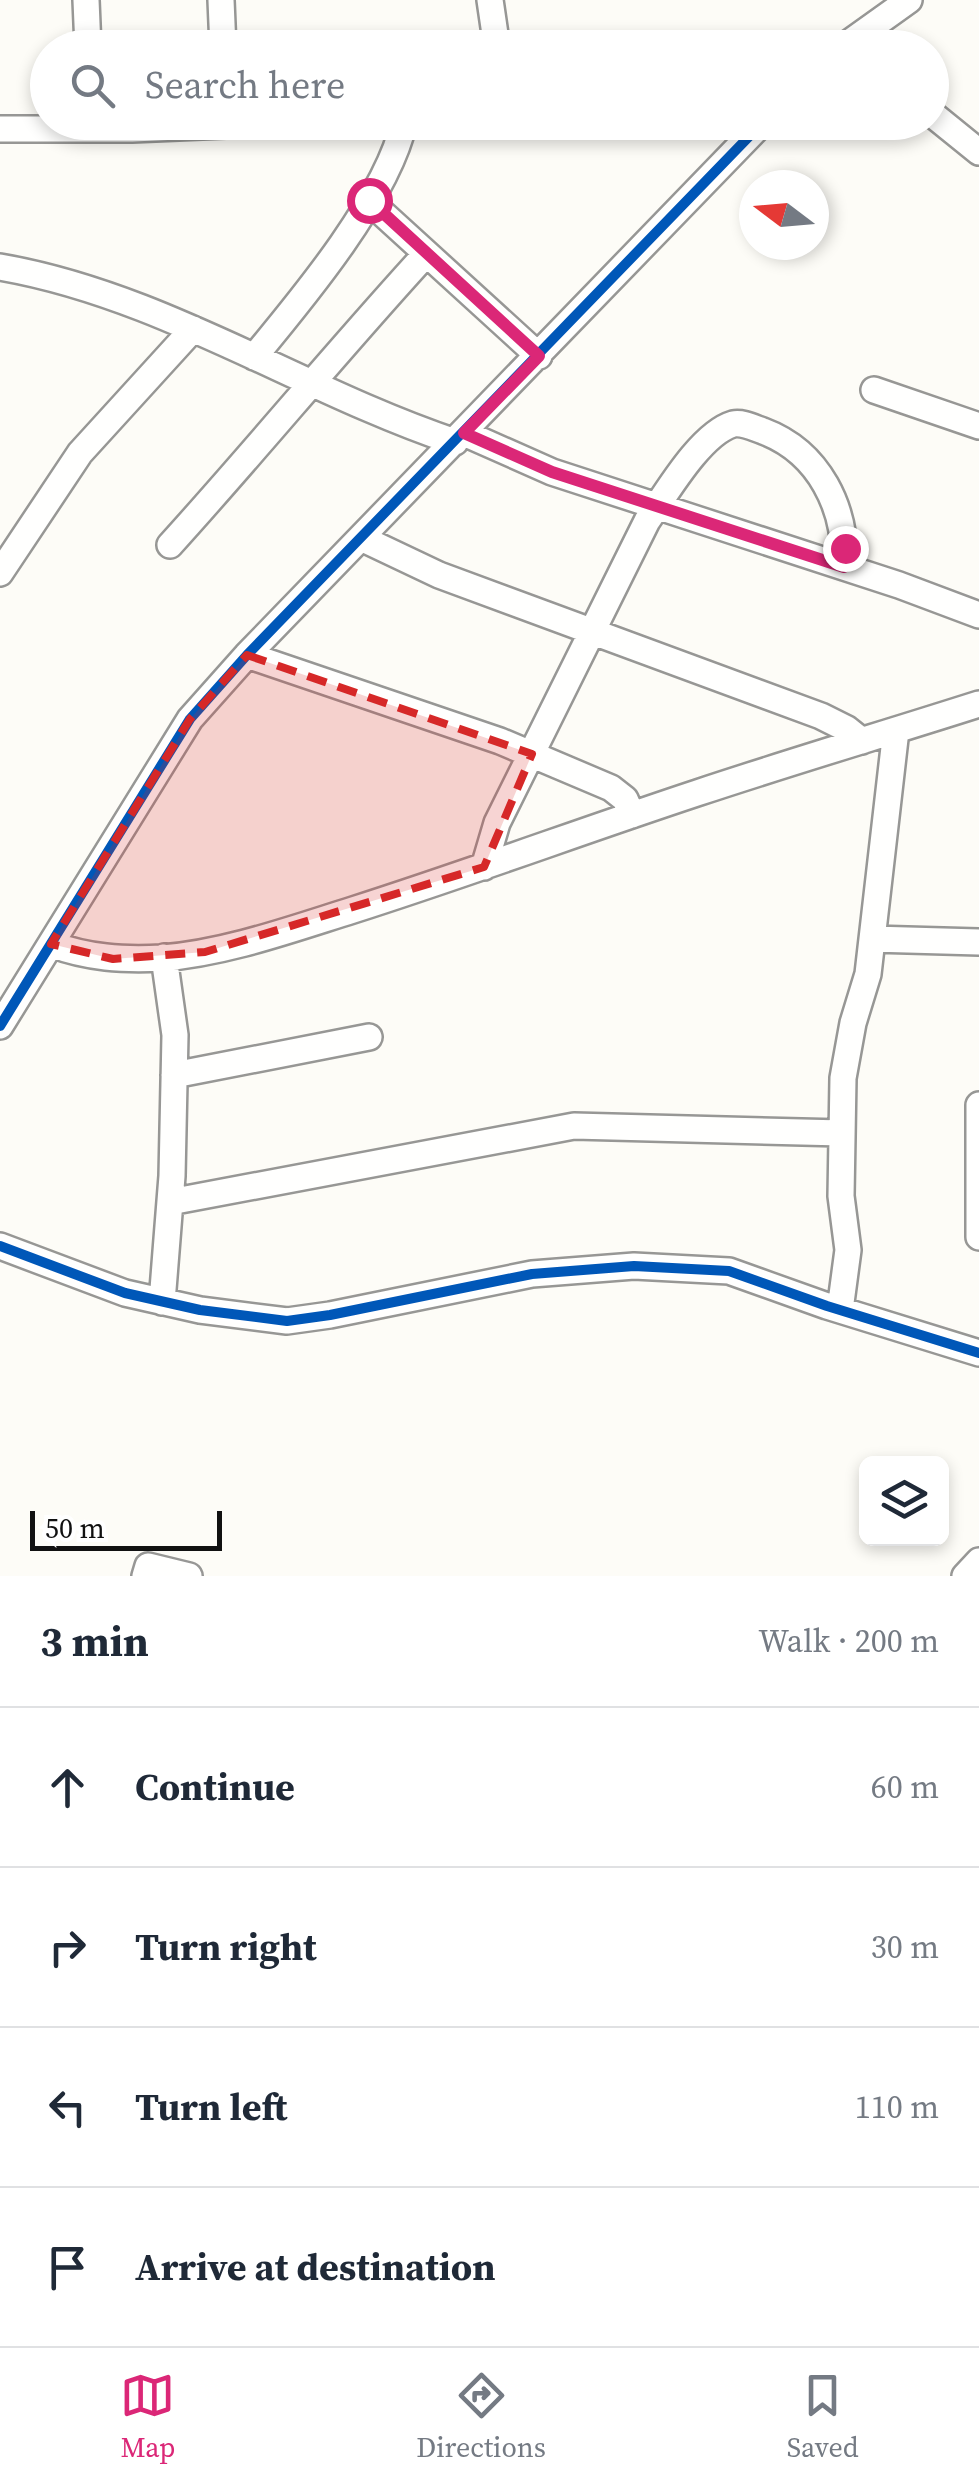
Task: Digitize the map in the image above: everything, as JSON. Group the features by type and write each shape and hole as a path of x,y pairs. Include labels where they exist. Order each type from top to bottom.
{"street":[{"path":"86,0 87,30"},
{"path":"221,0 222,30"},
{"path":"490,0 494,30"},
{"path":"867,30 909,0"},
{"path":"0,129 30,128"},
{"path":"949,128 979,152"},
{"path":"254,357 303,297 369,200 400,140"},
{"path":"0,1026 190,718 746,140"},
{"path":"369,200 539,356"},
{"path":"170,545 426,254"},
{"path":"0,267 88,287 193,328 397,422 460,437 552,472 979,615"},
{"path":"0,573 80,453 193,328"},
{"path":"874,390 979,426"},
{"path":"484,867 497,822 656,507 677,475 715,435 732,424 742,424 789,443 817,468 840,521 844,567"},
{"path":"361,538 439,575 821,716 847,728 862,741"},
{"path":"248,655 532,754 611,788 625,799 632,815"},
{"path":"51,944 83,956 164,958 205,952 308,924 979,704"},
{"path":"840,1310 848,1250 841,1196 843,1078 853,1023 868,974 896,730"},
{"path":"872,939 979,942"},
{"path":"162,1302 170,1202 175,1035 164,958"},
{"path":"174,1075 370,1037"},
{"path":"979,1106 979,1237"},
{"path":"170,1202 574,1126 842,1133"},
{"path":"0,1246 125,1293 200,1310 287,1320 330,1315 532,1274 634,1266 729,1271 979,1353"},
{"path":"965,1576 979,1561"},
{"path":"145,1576 148,1566 189,1576"}],"highlighted area":[{"path":"247,655 532,754 484,867 205,952 113,959 51,944 190,719"}],"cycle path":[{"path":"0,1026 190,719 247,655 746,140"},
{"path":"0,1246 125,1293 200,1310 287,1321 532,1274 634,1266 729,1271 979,1353"}],"route":[{"path":"369,200 539,356 464,433 552,472 844,567 845,548"}]}
